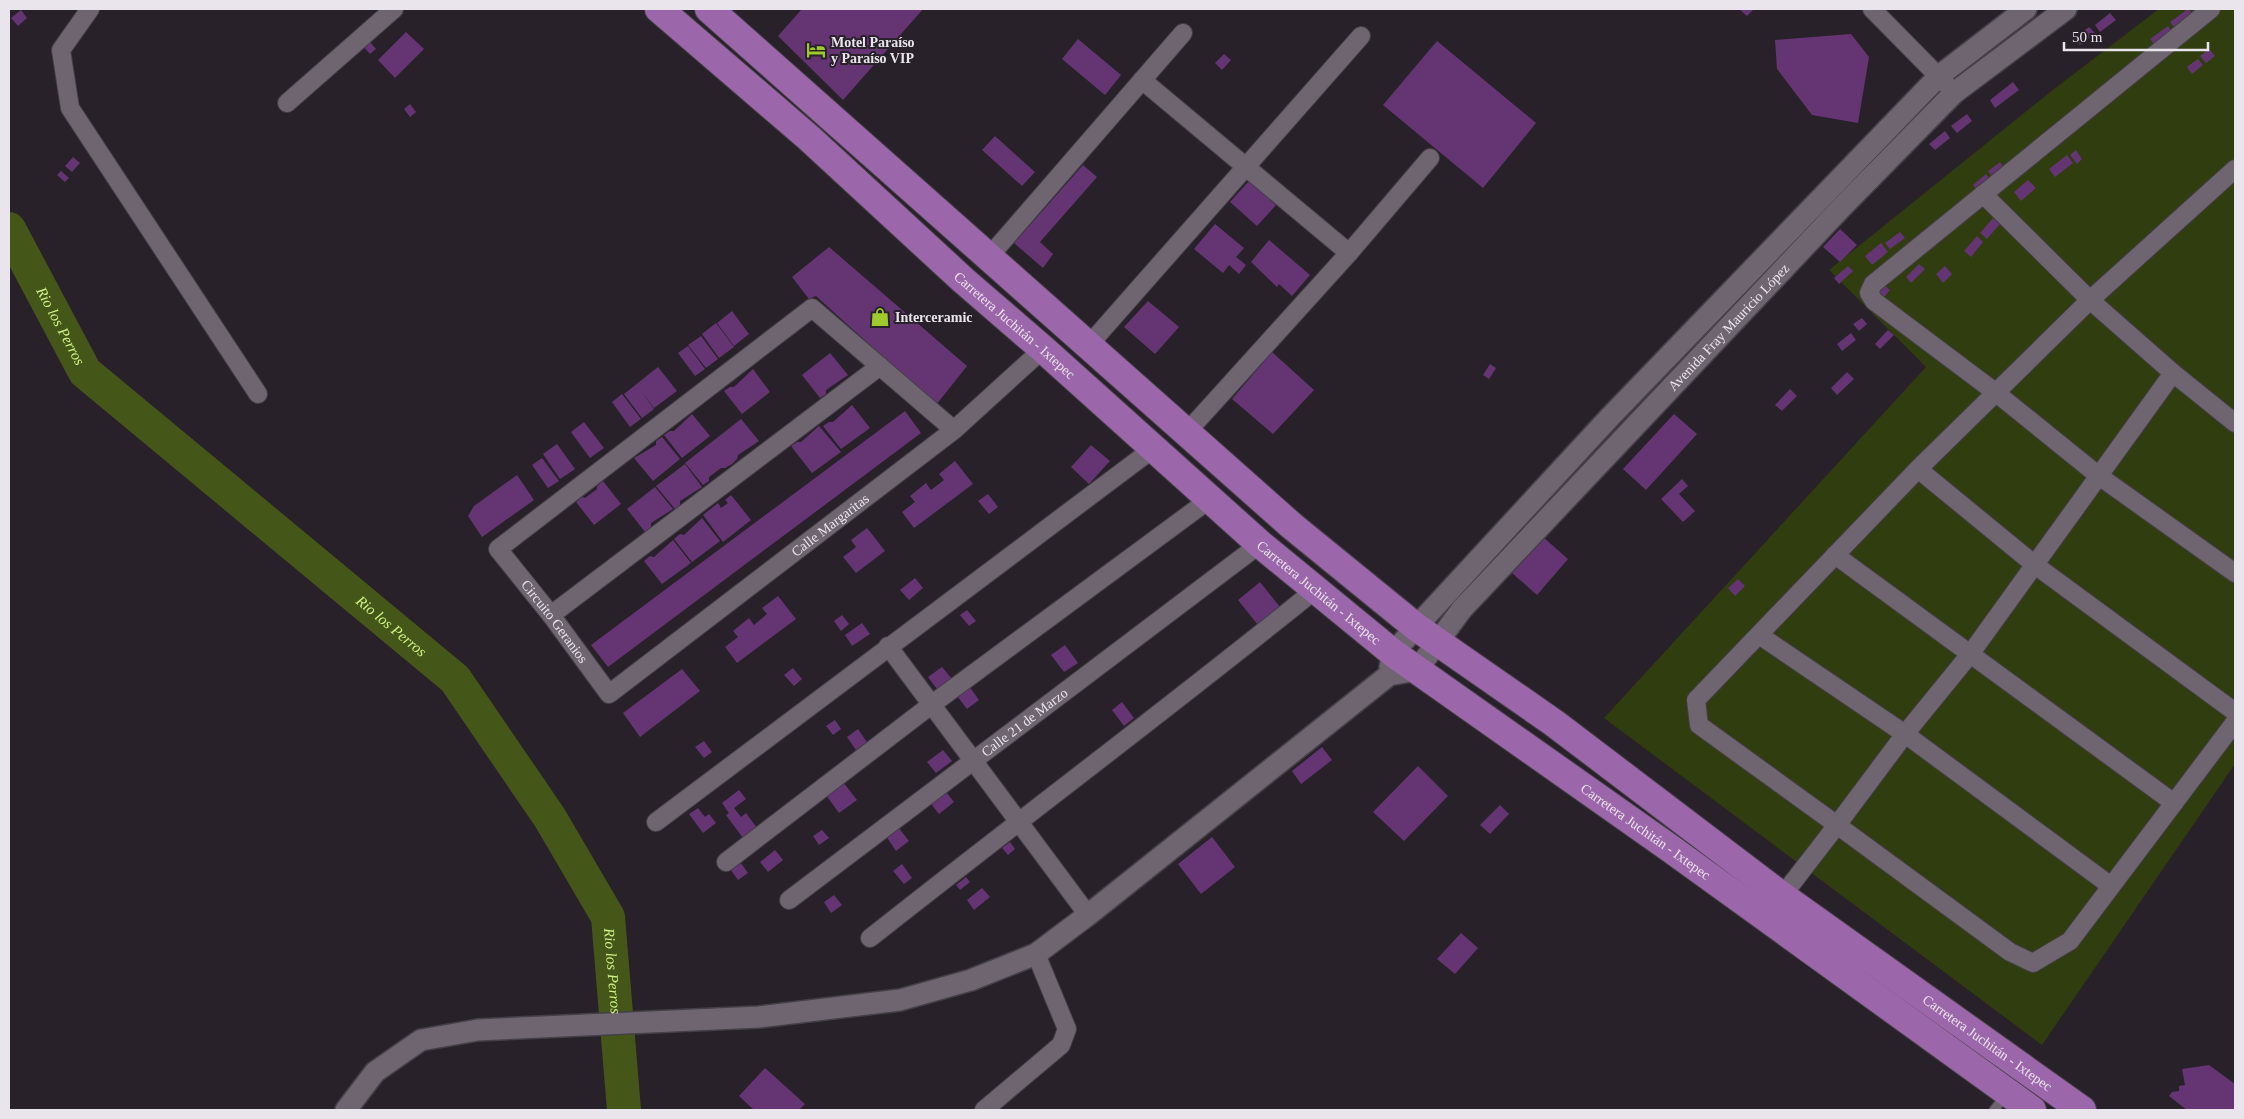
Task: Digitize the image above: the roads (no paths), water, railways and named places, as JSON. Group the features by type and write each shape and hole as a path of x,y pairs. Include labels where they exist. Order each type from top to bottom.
{"main road":[{"name":"Carretera Juchitán - Ixtepec","path":"659,9 809,138 962,280 1043,349 1260,544 1315,590 1391,664 1417,670 2082,1110"},
{"path":"683,29 701,9"},
{"name":"Carretera Juchitán - Ixtepec","path":"710,9 988,258 1292,526 1438,644 1554,723 1775,907 2001,1102 2032,1110"}],"street":[{"path":"90,9 61,50 70,108 258,394"},
{"path":"287,103 394,9"},
{"path":"1872,9 1954,93"},
{"name":"Avenida Fray Mauricio López","path":"346,1110 374,1072 421,1040 478,1030 758,1017 900,1000 971,980 1036,954 1088,915 1391,664 1416,627 1608,418 1823,193 1939,76 2026,9"},
{"name":"Avenida Fray Mauricio López","path":"1417,670 1469,602 1841,208 1954,93 2066,9"},
{"path":"2211,9 1872,284 1869,293 1874,302 1995,392 2099,476 2235,573"},
{"path":"988,258 1183,33"},
{"path":"1088,346 1361,36"},
{"path":"1142,80 1349,253"},
{"path":"1186,433 1349,253 1430,158"},
{"path":"2235,169 2090,300 1995,392 1918,469 1696,700 1699,725 2010,952 2033,963 2070,941 2235,722"},
{"path":"1983,194 2090,300 2173,373 2235,423"},
{"name":"Circuito Geranios","path":"609,694 551,615 498,550 812,308 880,366"},
{"name":"Calle Margaritas","path":"609,694 954,430 1043,349"},
{"path":"551,615 880,366 954,430"},
{"path":"1775,907 1905,734 1971,653 2173,373"},
{"path":"656,822 1154,448"},
{"path":"1918,469 2035,565 2235,712"},
{"path":"726,862 932,705 1210,499"},
{"name":"Calle 21 de Marzo","path":"789,900 1260,544"},
{"path":"1835,555 2174,803"},
{"path":"870,938 1315,590"},
{"path":"1759,634 1905,734 2111,886"},
{"path":"888,646 1088,915"},
{"path":"984,1110 1061,1044 1067,1029 1036,954"}],"waterway":[{"name":"Rio los Perros","path":"9,229 85,372 455,679 550,818 608,917 624,1110"}],"place":[{"name":"Motel Paraíso y Paraíso VIP","path":"816,50"},
{"name":"Interceramic","path":"880,317"}]}
